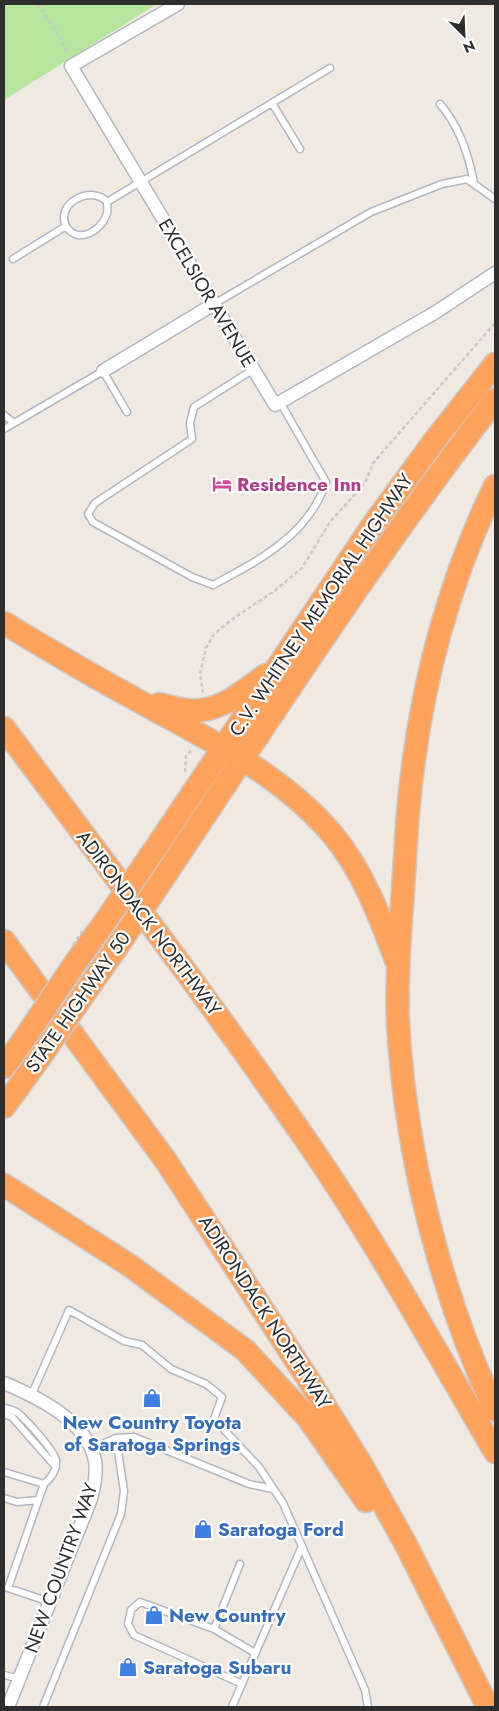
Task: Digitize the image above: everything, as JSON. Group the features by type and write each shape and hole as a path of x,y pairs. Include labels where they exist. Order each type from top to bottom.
{"highway":[{"name":"C.V. WHITNEY MEMORIAL HIGHWAY","path":"153,852 380,514 495,364"},
{"name":"C.V. WHITNEY MEMORIAL HIGHWAY","path":"168,871 411,513 495,400"},
{"path":"495,486 477,528 448,608 428,685 411,783 399,968 398,1021 403,1081 422,1192 454,1309 474,1364 495,1410"},
{"path":"4,624 243,759 312,813 333,836 351,861 379,913 399,968"},
{"path":"133,698 185,710 199,711 229,702 279,666"},
{"name":"ADIRONDACK NORTHWAY","path":"4,728 230,1030 324,1166 382,1258 495,1452"},
{"name":"STATE HIGHWAY 50","path":"4,1067 22,1042 93,927 153,852"},
{"name":"STATE HIGHWAY 50","path":"4,1106 91,984 168,871"},
{"name":"ADIRONDACK NORTHWAY","path":"4,941 166,1161 310,1382 369,1477 446,1622 488,1707"},
{"path":"4,1185 129,1265 245,1350 308,1418 351,1478 446,1622"}],"street":[{"path":"71,66 178,4"},
{"name":"EXCELSIOR AVENUE","path":"71,66 275,405 280,402"},
{"path":"280,402 436,312 495,274"},
{"path":"103,372 214,304"},
{"name":"NEW COUNTRY WAY","path":"4,1383 31,1396 71,1421 83,1433 95,1460 95,1479 91,1499 8,1707"}],"lane":[{"path":"107,202 330,68"},
{"path":"272,103 300,149"},
{"path":"440,104 454,124 471,163 474,184"},
{"path":"214,304 371,212 442,184 467,180 495,199"},
{"path":"87,195 102,197 107,202 108,212 104,222 86,235 76,235 66,226 63,213 71,202 87,195"},
{"path":"13,260 66,226"},
{"path":"254,369 194,407 190,423 192,439 94,503 88,514 93,522 192,577 213,586 276,550 303,523 321,497 326,482 280,402"},
{"path":"4,429 103,372 127,412"},
{"path":"4,415 14,423"},
{"path":"31,1396 69,1310 124,1342 142,1345 171,1368 206,1384 222,1397 214,1420 259,1467 283,1503 365,1690 368,1707"},
{"path":"4,1408 17,1412 49,1447 57,1459 52,1478 44,1484 6,1587 50,1602"},
{"path":"4,1414 12,1418 56,1468"},
{"path":"91,1449 116,1438 134,1436 249,1484 273,1489"},
{"path":"43,1707 121,1514 124,1492 116,1438"},
{"path":"4,1472 44,1484"},
{"path":"4,1498 17,1502 38,1500"},
{"path":"232,1707 302,1546"},
{"path":"214,1629 240,1564"},
{"path":"242,1684 134,1634 128,1624 131,1610 140,1602 214,1629 256,1653"},
{"path":"4,1675 20,1679"}],"path":[{"path":"38,4 62,41 71,66"},
{"path":"208,709 200,674 206,648 214,634 273,592 302,568 330,522 365,483 373,462 495,323"},
{"path":"184,773 186,756 204,737"},
{"path":"75,954 93,927"}],"green space":[{"path":"4,4 157,4 4,100"}],"place":[{"name":"Residence Inn","path":"222,484"},
{"name":"New Country Toyota of Saratoga Springs","path":"152,1398"},
{"name":"Saratoga Ford","path":"203,1529"},
{"name":"New Country","path":"154,1615"},
{"name":"Saratoga Subaru","path":"128,1667"}]}
